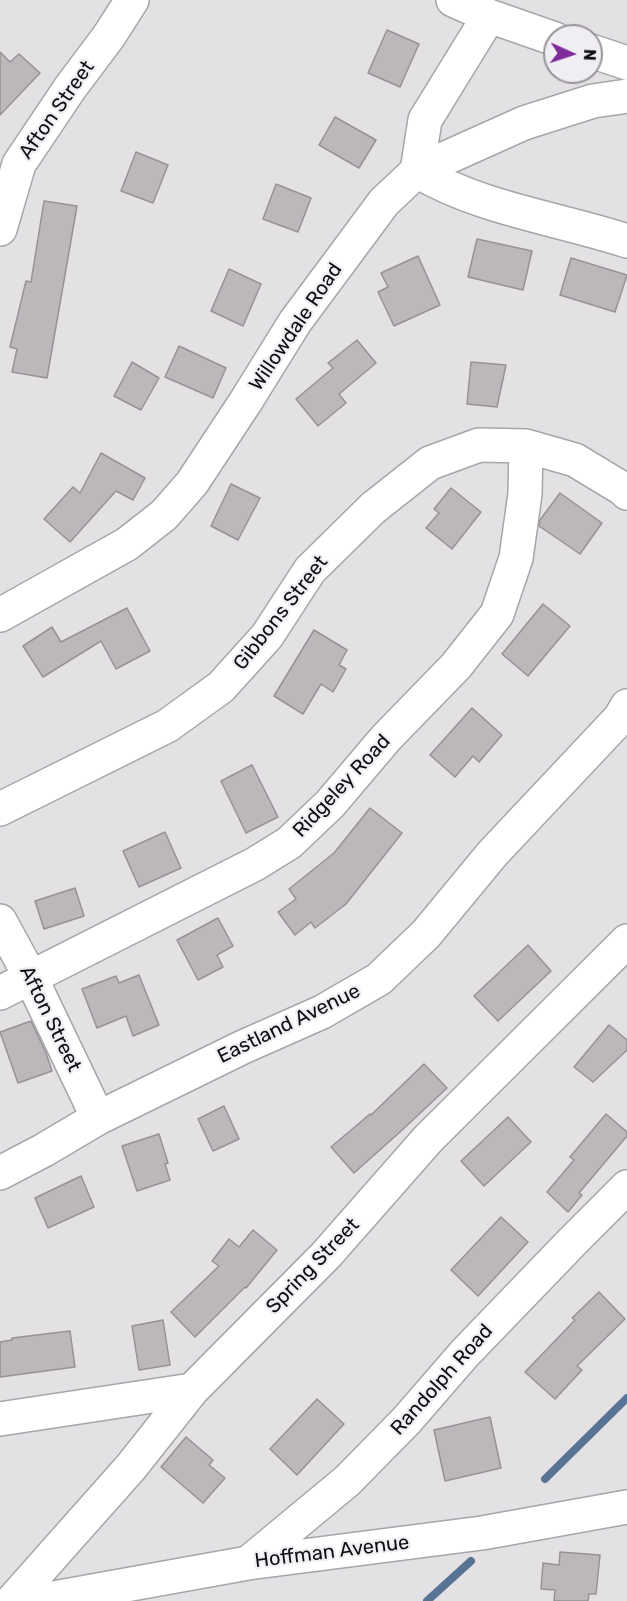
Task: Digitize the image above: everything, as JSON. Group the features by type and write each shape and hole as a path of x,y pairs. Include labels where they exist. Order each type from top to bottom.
{"street":[{"name":"Afton Street","path":"0,229 9,155 70,88 109,36 132,0"},
{"path":"453,0 489,16 543,35"},
{"path":"489,16 425,120 417,171 438,184 476,199 627,241"},
{"path":"603,55 627,63"},
{"name":"Willowdale Road","path":"0,615 127,544 164,515 192,483 295,322 384,202 417,171 524,123 593,101 627,96"},
{"name":"Gibbons Street","path":"0,808 167,726 221,687 267,636 310,570 373,508 430,463 479,445 526,446"},
{"path":"526,446 575,460 627,493"},
{"name":"Ridgeley Road","path":"0,993 255,864 289,843 330,804 386,738 456,666 497,614 516,558 525,494 526,446"},
{"name":"Eastland Avenue","path":"0,1173 98,1118 243,1047 322,1012 379,979 426,934 493,852 620,718 627,706"},
{"name":"Afton Street","path":"0,921 31,978 98,1118"},
{"name":"Spring Street","path":"12,1601 131,1467 192,1390 326,1255 428,1139 627,941"},
{"name":"Randolph Road","path":"248,1563 347,1481 406,1421 465,1353 627,1187"},
{"path":"0,1419 192,1390"},
{"name":"Hoffman Avenue","path":"37,1601 248,1563 483,1533 627,1507"}],"building":[{"path":"387,30 419,44 400,87 368,73"},
{"path":"0,52 10,62 19,54 40,73 0,115"},
{"path":"335,117 376,140 359,168 319,145"},
{"path":"136,152 168,165 153,203 121,191"},
{"path":"276,184 311,198 298,232 263,219"},
{"path":"44,201 77,206 47,378 12,372 17,349 10,347 26,281 31,282"},
{"path":"477,239 532,251 523,290 468,277"},
{"path":"418,256 440,305 394,326 378,292 388,287 381,273"},
{"path":"571,258 627,275 615,312 560,295"},
{"path":"229,269 261,284 243,326 211,311"},
{"path":"357,340 376,363 339,394 346,403 318,426 296,399 333,368 328,363"},
{"path":"179,346 226,368 213,398 165,377"},
{"path":"132,362 159,378 141,410 114,396"},
{"path":"471,362 506,365 497,407 467,404"},
{"path":"101,453 145,478 133,500 116,491 70,542 44,519 73,487 80,493"},
{"path":"231,484 260,498 238,540 211,526"},
{"path":"451,488 481,512 452,549 426,528 439,513 434,509"},
{"path":"560,493 602,523 580,554 539,526 540,520"},
{"path":"543,604 570,626 528,676 502,654"},
{"path":"127,608 150,651 116,669 101,641 43,677 23,646 52,627 61,642"},
{"path":"314,630 347,650 339,665 346,669 333,692 321,684 303,714 274,696"},
{"path":"472,708 502,735 479,762 473,756 455,777 430,755"},
{"path":"252,765 278,817 246,833 221,781"},
{"path":"370,808 402,833 346,904 315,928 311,922 295,935 278,912 296,899 289,889 334,853"},
{"path":"165,832 181,868 139,887 123,851"},
{"path":"75,888 84,916 44,929 35,901"},
{"path":"218,918 233,946 217,955 223,967 198,980 177,940"},
{"path":"528,945 551,971 498,1021 474,996"},
{"path":"139,975 159,1025 133,1036 126,1016 97,1028 82,989 116,976 119,983"},
{"path":"31,1021 52,1071 18,1083 0,1032"},
{"path":"609,1025 627,1040 627,1050 593,1082 574,1067"},
{"path":"424,1064 447,1088 354,1173 331,1147 371,1115"},
{"path":"224,1106 239,1139 213,1151 198,1119"},
{"path":"606,1114 627,1132 627,1136 579,1193 582,1195 568,1212 547,1192 574,1160 570,1157"},
{"path":"508,1117 531,1142 484,1186 461,1161"},
{"path":"159,1134 168,1163 165,1164 170,1180 137,1191 122,1146"},
{"path":"81,1176 94,1207 48,1228 35,1198"},
{"path":"501,1217 528,1242 478,1296 451,1270"},
{"path":"253,1230 277,1250 246,1288 195,1337 171,1312 219,1266 212,1261 229,1239 239,1247"},
{"path":"599,1292 625,1319 577,1366 582,1370 555,1399 525,1372 575,1320 572,1318"},
{"path":"163,1320 170,1365 139,1370 132,1326"},
{"path":"70,1331 75,1367 0,1377 0,1342 12,1340 12,1338"},
{"path":"317,1399 344,1424 297,1475 270,1449"},
{"path":"490,1417 501,1468 445,1481 434,1430"},
{"path":"186,1437 213,1460 209,1465 225,1478 203,1503 161,1467"},
{"path":"560,1552 600,1555 596,1594 589,1594 588,1601 554,1601 555,1590 541,1589 543,1563 559,1565"}],"waterway":[{"path":"545,1479 627,1398"},
{"path":"427,1601 471,1561"}]}
